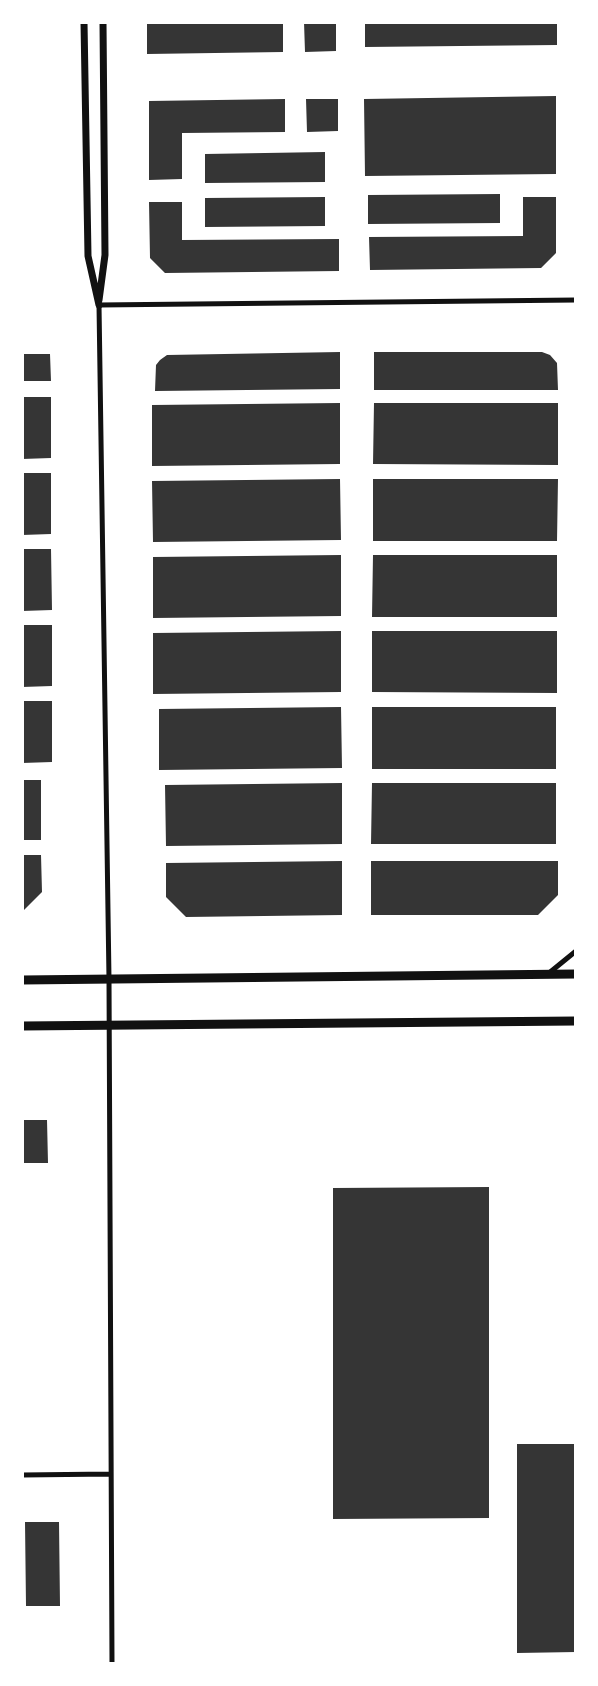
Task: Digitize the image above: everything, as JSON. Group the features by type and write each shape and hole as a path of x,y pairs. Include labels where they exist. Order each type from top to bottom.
{"main road":[{"path":"22,980 576,974"},
{"path":"22,1026 576,1021"}],"street":[{"path":"84,22 88,256 99,305"},
{"path":"103,22 105,255 99,305 110,1026 112,1664"},
{"path":"99,305 576,300"},
{"path":"548,974 576,950"},
{"path":"22,1475 111,1474"}],"building":[{"path":"147,22 283,22 283,52 147,54"},
{"path":"304,22 336,22 336,51 305,52"},
{"path":"365,22 557,22 557,45 365,47"},
{"path":"556,96 556,174 365,176 364,99"},
{"path":"285,99 285,132 182,133 182,179 149,180 149,101"},
{"path":"306,99 338,99 338,131 307,132"},
{"path":"325,152 325,182 205,183 205,154"},
{"path":"500,194 500,223 368,224 368,195"},
{"path":"325,197 325,226 205,227 205,198"},
{"path":"523,197 556,197 556,253 541,268 370,270 369,237 523,236"},
{"path":"149,202 182,202 182,240 339,239 339,271 165,273 150,258"},
{"path":"340,352 340,389 155,391 156,365 167,355"},
{"path":"374,352 542,352 550,355 557,363 558,390 374,390"},
{"path":"22,354 50,354 51,381 22,381"},
{"path":"22,397 51,397 51,458 22,459"},
{"path":"340,403 340,464 152,466 152,405"},
{"path":"374,403 558,403 558,465 373,464"},
{"path":"22,473 51,473 51,534 22,535"},
{"path":"340,479 341,540 153,542 152,481"},
{"path":"373,479 558,479 557,541 373,541"},
{"path":"22,549 51,549 52,610 22,611"},
{"path":"341,555 341,616 153,618 153,557"},
{"path":"373,555 557,555 557,617 372,617"},
{"path":"22,625 52,625 52,686 22,687"},
{"path":"341,631 341,692 153,694 153,633"},
{"path":"372,631 557,631 557,693 372,692"},
{"path":"22,701 52,701 52,762 22,763"},
{"path":"341,707 342,768 159,770 159,709"},
{"path":"372,707 556,707 556,769 372,769"},
{"path":"22,780 41,780 41,840 22,840"},
{"path":"342,783 342,844 166,846 165,785"},
{"path":"372,783 556,783 556,844 371,844"},
{"path":"22,855 41,855 42,892 22,912"},
{"path":"342,861 342,915 186,917 166,897 166,863"},
{"path":"371,861 558,861 558,895 538,915 371,915"},
{"path":"22,1120 47,1120 48,1163 22,1163"},
{"path":"489,1187 489,1518 333,1519 333,1188"},
{"path":"517,1444 576,1444 576,1652 517,1653"},
{"path":"25,1522 59,1522 60,1606 26,1606"}]}
